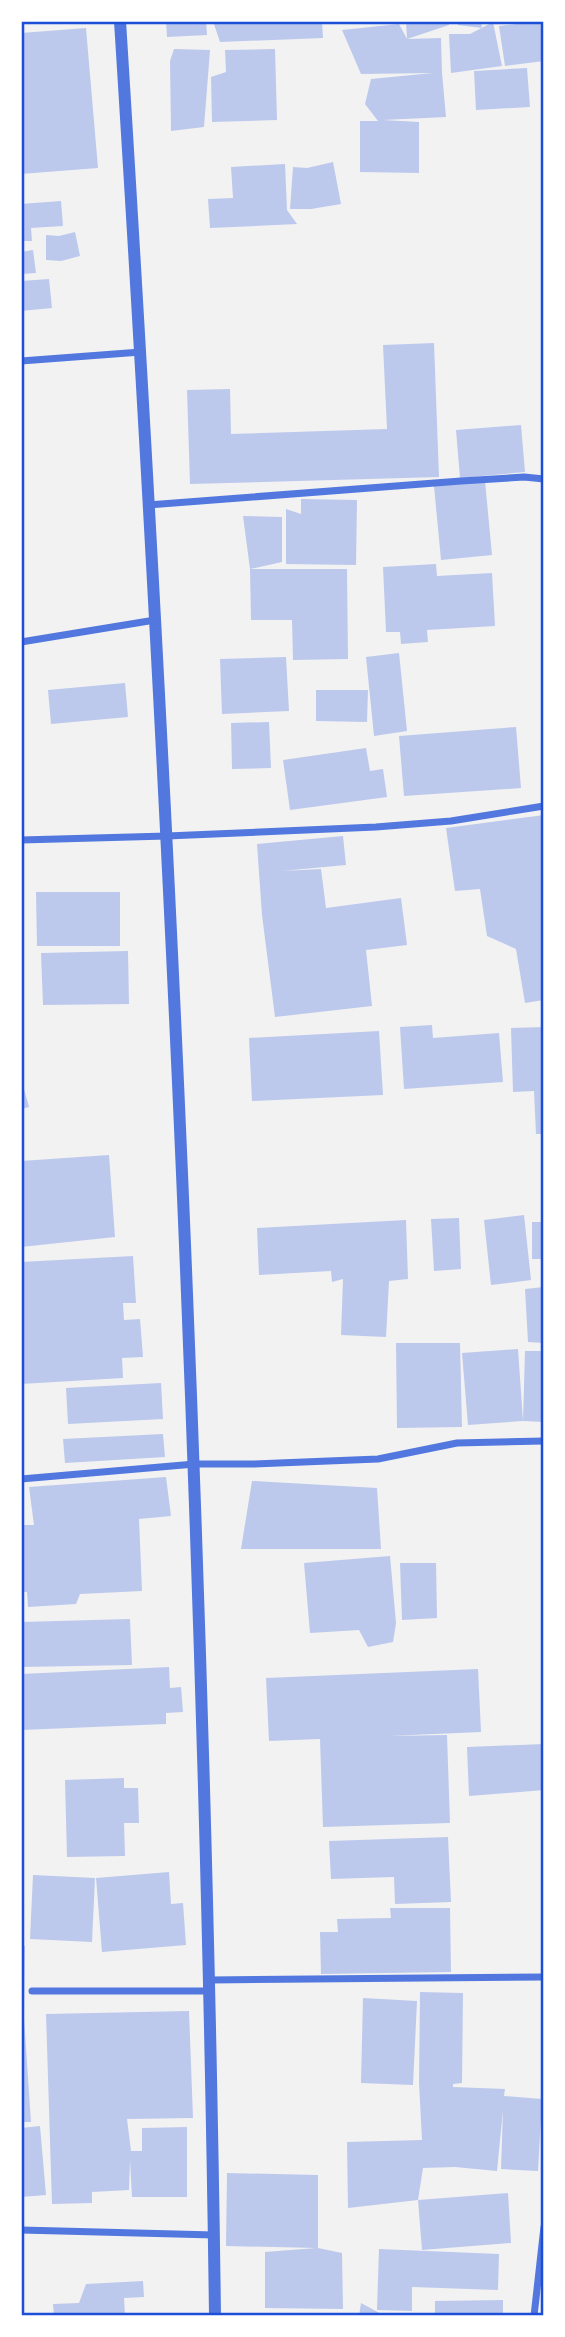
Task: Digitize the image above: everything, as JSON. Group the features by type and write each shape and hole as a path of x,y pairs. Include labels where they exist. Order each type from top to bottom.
{"street":[{"path":"120,21 167,836 195,1464 210,1986 215,2316"},
{"path":"21,360 141,352"},
{"path":"148,505 474,480 524,477 544,479"},
{"path":"21,642 155,620"},
{"path":"21,840 414,824 451,821 544,806"},
{"path":"21,1479 195,1464 378,1459 457,1443 544,1441"},
{"path":"32,1991 544,1977"},
{"path":"534,2316 544,2227"},
{"path":"21,2230 214,2235"}],"building":[{"path":"166,21 206,21 207,35 167,37"},
{"path":"213,21 322,21 323,38 220,42"},
{"path":"406,21 449,21 449,25 407,39"},
{"path":"457,21 481,21 482,28 458,25"},
{"path":"543,21 544,61 505,66 499,26"},
{"path":"493,22 502,66 451,73 449,34 470,34"},
{"path":"399,24 407,39 441,38 446,117 383,120 419,122 419,173 360,172 360,121 378,121 365,104 371,79 433,73 361,74 342,30"},
{"path":"86,28 98,168 21,174 21,33"},
{"path":"174,49 210,50 204,127 171,131 170,61"},
{"path":"275,49 277,120 212,122 211,77 226,72 225,50"},
{"path":"527,68 530,107 476,110 474,71"},
{"path":"333,162 341,204 290,209 293,167 307,168"},
{"path":"285,164 287,210 297,224 210,228 208,199 233,198 231,167"},
{"path":"61,201 63,226 31,228 32,241 21,241 21,204"},
{"path":"75,232 80,256 61,261 46,260 46,235 59,236"},
{"path":"33,250 36,273 21,274 21,252"},
{"path":"49,279 52,308 21,311 21,281"},
{"path":"434,343 439,477 190,484 187,390 230,389 231,434 387,429 383,345"},
{"path":"521,425 525,472 460,478 456,430"},
{"path":"485,481 492,555 441,560 434,486"},
{"path":"301,499 357,500 356,565 286,564 286,509 301,514"},
{"path":"243,516 282,517 282,562 250,569"},
{"path":"436,564 437,576 492,573 495,626 427,630 428,642 401,644 400,632 386,632 383,567"},
{"path":"250,569 347,569 348,659 293,660 292,620 251,620"},
{"path":"399,653 407,731 374,736 366,657"},
{"path":"286,657 289,711 222,714 220,659"},
{"path":"125,683 128,717 51,724 48,690"},
{"path":"316,690 368,690 367,722 316,721"},
{"path":"269,722 271,768 232,769 231,723"},
{"path":"516,727 521,788 404,796 399,736"},
{"path":"366,748 370,771 383,769 387,797 290,810 283,760"},
{"path":"544,815 544,1000 525,1003 516,949 487,936 480,889 455,891 446,828"},
{"path":"343,836 346,865 282,871 321,869 326,908 401,898 407,945 366,950 372,1006 275,1017 262,915 257,844"},
{"path":"36,892 120,892 120,946 37,946"},
{"path":"128,951 129,1004 43,1005 41,953"},
{"path":"432,1025 433,1038 499,1033 503,1082 404,1089 400,1027"},
{"path":"544,1027 544,1134 536,1134 534,1091 513,1092 511,1028"},
{"path":"379,1031 383,1095 252,1101 249,1038"},
{"path":"21,1078 29,1107 21,1109"},
{"path":"109,1155 115,1237 21,1247 21,1161"},
{"path":"524,1215 531,1280 491,1285 484,1220"},
{"path":"459,1218 461,1269 434,1271 431,1219"},
{"path":"406,1220 408,1279 389,1281 386,1337 341,1335 343,1279 332,1282 331,1271 259,1275 257,1228"},
{"path":"532,1222 544,1222 544,1259 532,1259"},
{"path":"133,1256 136,1303 123,1303 124,1320 140,1319 143,1357 122,1358 123,1378 21,1384 21,1262"},
{"path":"544,1287 544,1343 528,1342 525,1289"},
{"path":"396,1343 460,1343 462,1427 397,1428"},
{"path":"518,1349 523,1421 468,1425 462,1353"},
{"path":"525,1351 544,1351 544,1422 523,1421"},
{"path":"161,1383 163,1419 68,1424 66,1388"},
{"path":"163,1434 165,1457 65,1463 63,1439"},
{"path":"166,1477 171,1516 139,1519 142,1591 80,1594 76,1604 28,1607 27,1592 21,1592 21,1525 34,1525 29,1487"},
{"path":"252,1481 377,1488 381,1549 241,1549"},
{"path":"390,1556 396,1623 393,1642 368,1647 359,1630 310,1633 304,1563"},
{"path":"400,1563 436,1563 437,1618 402,1620"},
{"path":"130,1619 132,1665 21,1667 21,1622"},
{"path":"169,1667 170,1688 181,1687 183,1712 166,1713 166,1724 21,1730 21,1674"},
{"path":"478,1669 481,1732 388,1736 447,1735 450,1823 323,1827 320,1739 269,1741 266,1678"},
{"path":"544,1744 544,1790 469,1796 467,1747"},
{"path":"124,1778 124,1788 138,1788 139,1823 124,1823 125,1856 67,1857 65,1780"},
{"path":"448,1837 451,1902 395,1904 394,1877 331,1879 329,1841"},
{"path":"169,1872 171,1904 183,1903 186,1945 102,1952 96,1878"},
{"path":"33,1875 95,1878 92,1942 30,1939"},
{"path":"390,1908 450,1908 451,1972 321,1974 320,1932 338,1932 337,1919 391,1918"},
{"path":"21,1946 25,1946 24,2018 31,2122 21,2122"},
{"path":"420,1992 463,1993 462,2083 453,2084 453,2087 505,2089 504,2096 542,2099 538,2171 501,2169 503,2110 497,2171 455,2167 423,2168 418,2200 348,2208 347,2142 422,2140 419,2083"},
{"path":"363,1998 417,2001 413,2085 361,2083"},
{"path":"189,2011 193,2118 127,2119 131,2151 142,2151 142,2128 187,2127 187,2197 132,2197 130,2160 129,2190 92,2192 92,2203 52,2204 46,2014"},
{"path":"40,2126 46,2195 21,2197 21,2128"},
{"path":"227,2173 318,2175 318,2248 342,2253 343,2309 265,2308 265,2252 316,2248 226,2246"},
{"path":"508,2193 511,2243 422,2250 418,2200"},
{"path":"379,2249 499,2254 498,2290 412,2287 412,2311 377,2310"},
{"path":"143,2281 144,2297 124,2298 125,2316 54,2316 53,2304 79,2303 86,2284"},
{"path":"503,2300 503,2316 435,2316 435,2301"},
{"path":"361,2303 385,2316 359,2316"}]}
